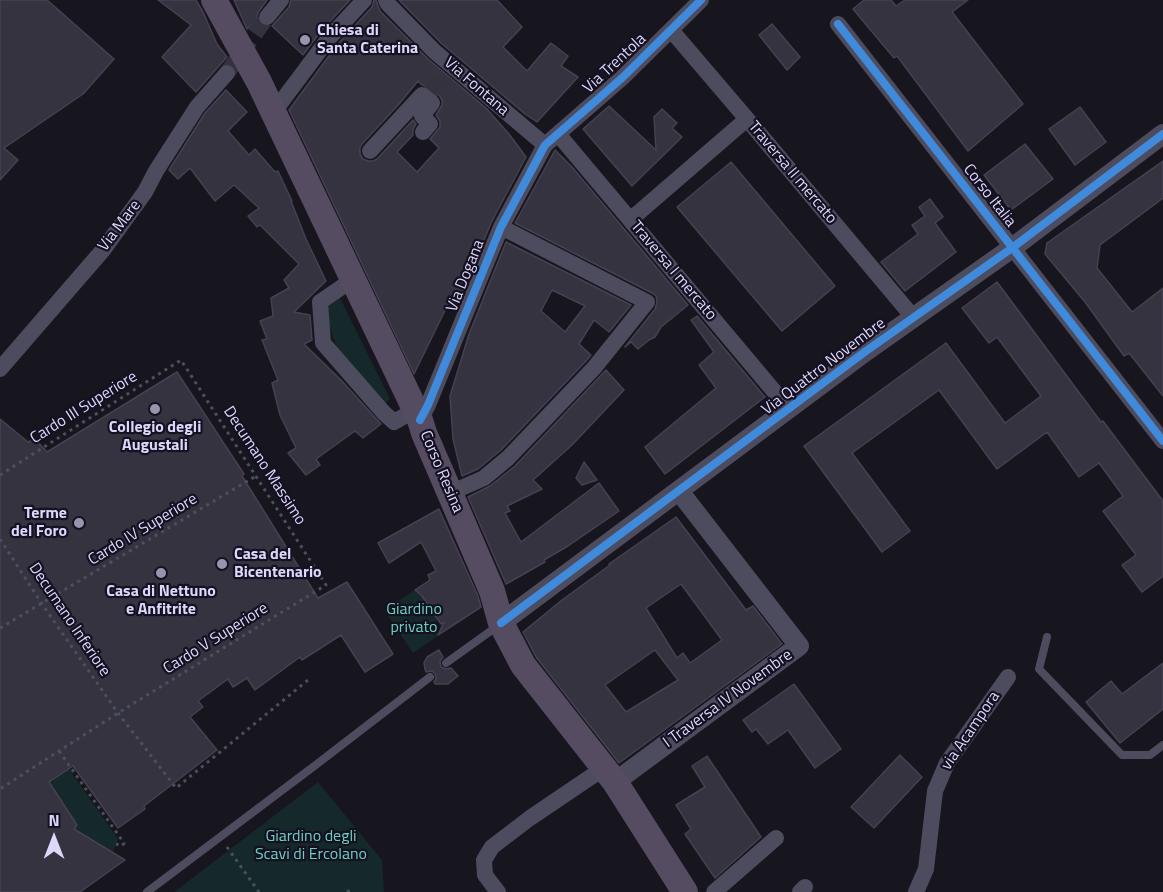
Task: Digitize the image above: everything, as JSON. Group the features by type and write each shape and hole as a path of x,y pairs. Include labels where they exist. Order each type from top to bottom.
{"main road":[{"name":"Corso Resina","path":"213,0 259,82 417,415 492,591 501,623 523,665 609,775 685,892"}],"street":[{"path":"267,17 281,0"},
{"path":"273,113 329,38 364,0"},
{"name":"Via Fontana","path":"386,0 450,71 544,145"},
{"name":"Via Trentola","path":"544,145 622,78 701,0"},
{"name":"Corso Italia","path":"838,24 1163,441"},
{"name":"Traversa II mercato","path":"671,30 913,317"},
{"name":"Via Mare","path":"0,369 103,250 145,192 197,107 227,73"},
{"path":"370,151 422,95 427,95 432,103 422,116 430,124 423,132"},
{"path":"630,220 747,118"},
{"name":"Traversa I mercato","path":"558,134 789,409"},
{"name":"Via Quattro Novembre","path":"501,623 913,317 1012,248 1163,134"},
{"name":"Via Dogana","path":"417,415 428,405 501,226 544,145"},
{"path":"450,494 484,478 508,458 594,368 647,302 501,226"},
{"path":"352,279 320,302 323,343 394,422 417,415"},
{"name":"I Traversa IV Novembre","path":"609,775 798,646 679,491"},
{"name":"via Acampora","path":"916,892 926,869 935,791 947,763 1008,677"},
{"path":"498,892 484,868 484,860 492,847 530,818 609,775"},
{"path":"714,892 776,838"}],"lane":[{"path":"446,663 501,623"},
{"path":"1047,637 1040,669 1122,755 1150,755 1163,745"},
{"path":"147,892 430,677"}],"path":[{"path":"59,751 124,843 122,846 116,844"},
{"path":"221,837 259,892"}],"green space":[{"path":"338,294 390,399 381,407 339,354 324,301"},
{"name":"Giardino privato","path":"415,590 422,596 438,620 434,623 439,635 413,653 384,610"},
{"path":"62,759 118,839 113,852 74,829 77,824 49,782 59,775"},
{"name":"Giardino degli Scavi di Ercolano","path":"318,782 382,860 384,892 174,892"}],"building":[{"path":"0,0 47,0 114,59 83,94 4,148 18,160 0,180"},
{"path":"158,0 196,0 217,44 227,57 196,92 162,57 191,25"},
{"path":"234,0 267,0 259,11 257,20 247,29"},
{"name":"Chiesa di Santa Caterina","path":"291,0 350,0 321,31 303,55 272,26 289,7"},
{"path":"376,0 380,11 427,58 486,108 526,157 491,223 462,294 455,290 414,374 289,110 337,45","holes":["418,81 429,87 442,100 442,105 436,115 440,121 440,127 430,139 439,148 417,172 397,152 413,135 416,124 413,120 377,159 373,161 363,159 360,154 362,144"]},
{"path":"399,0 497,0 522,27 503,47 527,71 551,43 568,56 561,66 578,77 537,122 441,43"},
{"path":"864,0 891,0 896,6 905,0 968,0 952,12 1023,104 968,151 897,56 894,58 853,9"},
{"path":"772,24 800,57 787,70 759,35"},
{"path":"226,90 247,112 228,131 249,155 255,149 275,172 278,171 326,281 294,312 310,315 312,340 304,344 381,424 363,438 355,431 316,459 320,465 306,475 288,453 296,448 280,415 272,383 278,380 262,340 267,339 260,321 273,316 271,298 289,288 284,280 299,264 260,225 257,227 248,216 259,208 234,185 215,201 190,168 178,179 169,170 205,113"},
{"path":"609,106 656,150 654,117 662,109 677,123 672,128 682,137 632,186 583,129"},
{"path":"1080,107 1106,142 1075,165 1049,129"},
{"path":"1025,144 1053,179 1011,210 984,175"},
{"path":"555,150 572,167 688,305 661,327 655,337 638,349 631,342 625,347 655,309 656,296 515,223"},
{"path":"1163,161 1163,198 1100,245 1097,268 1132,312 1163,288 1163,396 1129,353 1124,356 1085,302 1045,254 1047,243"},
{"path":"731,162 835,286 782,331 677,207"},
{"path":"930,199 943,217 935,223 956,252 905,291 881,262 918,234 912,225 925,216 919,207"},
{"path":"506,242 631,305 609,332 594,320 579,344 591,355 586,361 501,450 478,469 462,476 453,439 450,396 469,334","holes":["552,290 585,306 565,332 541,311"]},
{"path":"997,282 1163,501 1163,576 1142,592 1122,565 1136,555 1103,511 1123,496 1099,463 1079,477 1047,432 997,469 939,390 852,453 910,531 882,552 804,446 946,343 1005,423 1041,396 997,337 989,343 962,308"},
{"path":"697,316 765,397 665,474 645,447 716,388 699,365 714,352 691,320"},
{"path":"606,370 624,390 572,445 533,480 542,489 507,506 510,511 505,513 521,542 599,483 619,511 544,560 545,562 506,584 468,497 490,486 515,466"},
{"path":"177,372 244,474 242,476 318,598 347,582 393,654 365,672 341,635 302,660 300,657 255,690 247,678 233,687 228,679 198,701 203,707 190,717 217,750 118,828 73,766 49,782 77,825 74,829 125,860 80,892 0,892 0,419 28,442 35,439 47,452"},
{"path":"584,462 597,480 582,485 576,478"},
{"path":"439,509 481,607 438,635 444,622 441,624 422,596 415,590 430,580 428,575 436,571 421,542 389,563 378,543"},
{"path":"676,517 746,610 753,606 782,644 619,763 536,657 523,632 609,564","holes":["681,584 722,640 690,663 683,653 677,658 646,608","655,650 678,680 626,712 605,685"]},
{"path":"439,650 443,657 440,661 441,667 451,668 458,676 448,684 435,684 435,674 432,671 426,672 425,669 424,663 427,657"},
{"path":"1163,663 1163,709 1120,743 1086,702 1111,681 1122,694"},
{"path":"794,684 841,749 815,768 788,730 768,744 756,729 752,732 743,720"},
{"path":"900,755 922,777 874,828 851,807"},
{"path":"707,756 761,837 715,878 685,834 691,829 676,805 705,787 692,766"}],"tunnel":[{"path":"227,73 267,17"},
{"path":"430,93 446,75"}],"cycle path":[{"path":"420,420 501,227 545,145 622,78 701,0"},
{"path":"838,24 1163,441"},
{"path":"501,623 866,351 1012,248 1163,134"}],"place":[{"name":"Chiesa di Santa Caterina","path":"305,40"},
{"name":"Collegio degli Augustali","path":"155,409"},
{"name":"Terme del Foro","path":"79,523"},
{"name":"Casa del Bicentenario","path":"222,564"},
{"name":"Casa di Nettuno e Anfitrite","path":"161,573"}]}
